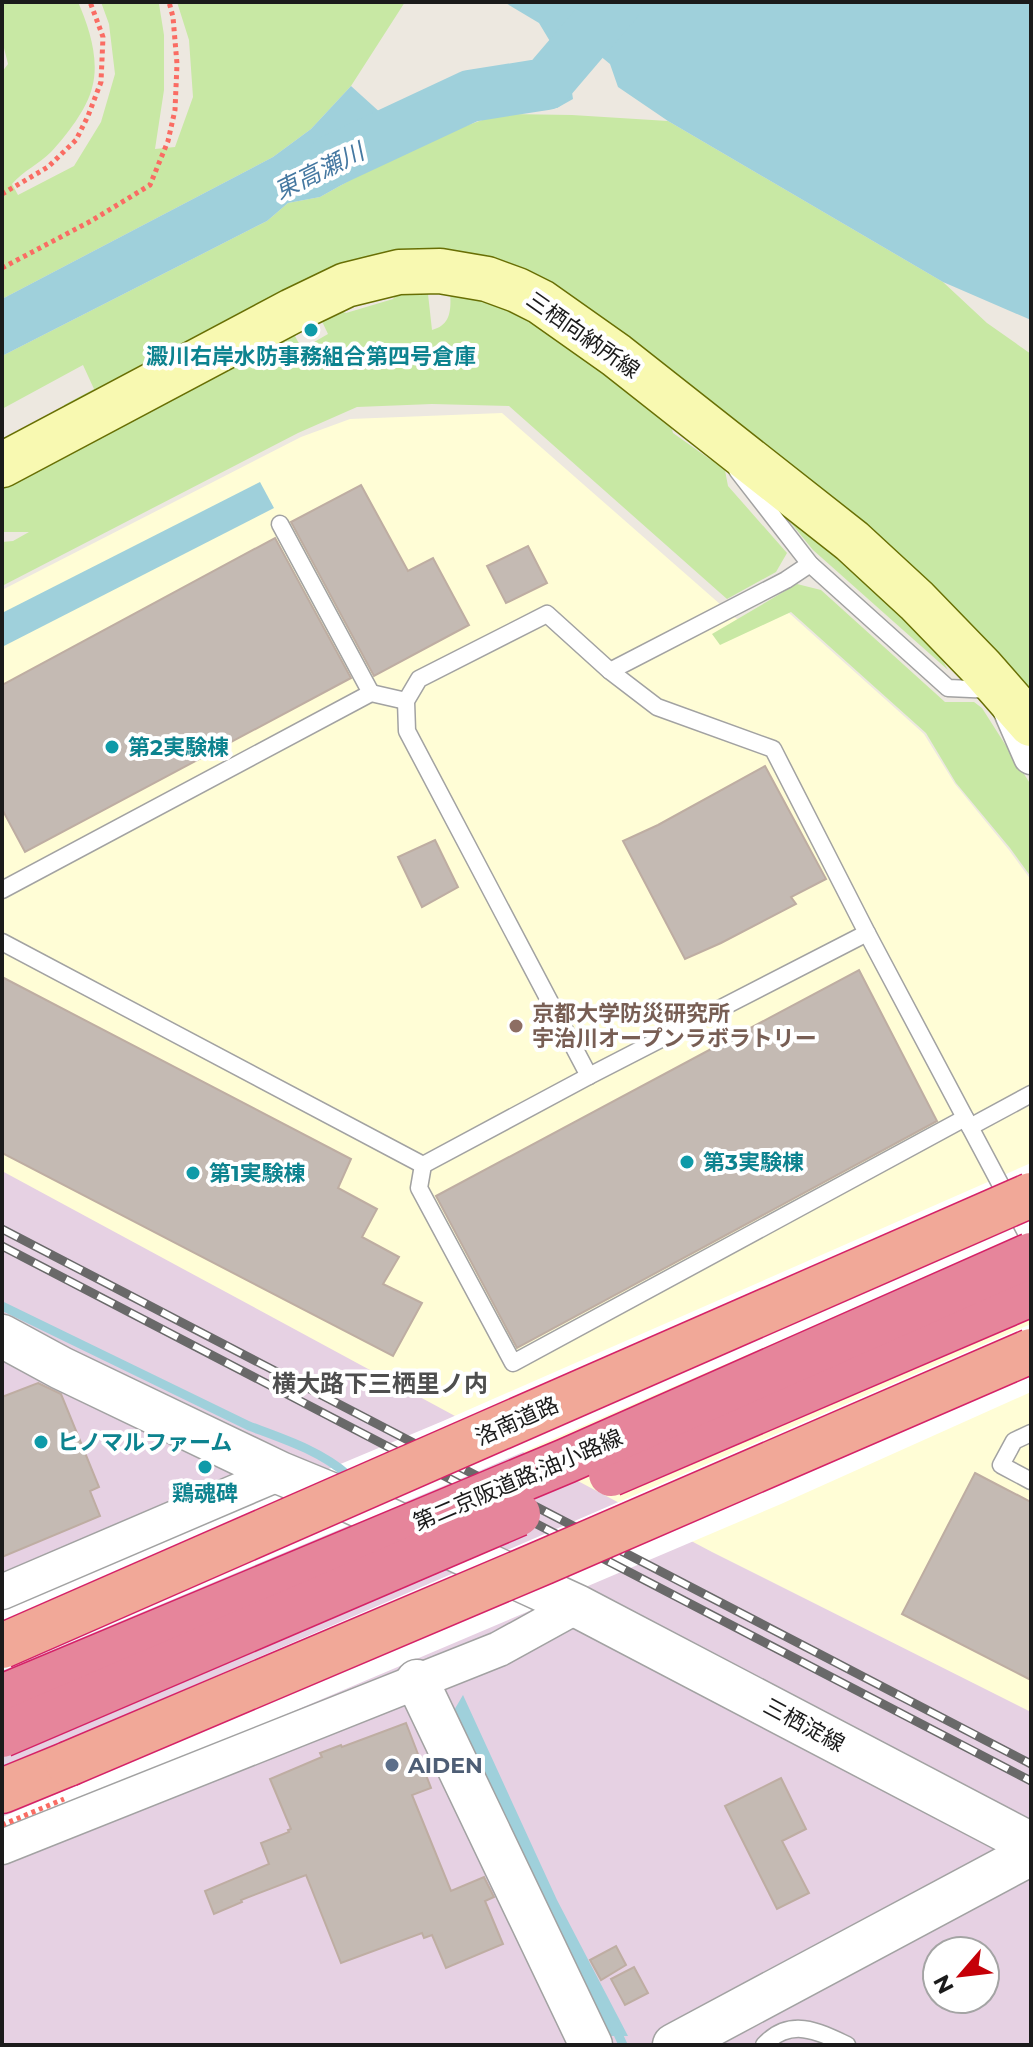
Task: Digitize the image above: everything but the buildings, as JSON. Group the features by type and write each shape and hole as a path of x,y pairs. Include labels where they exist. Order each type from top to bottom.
{"highway":[{"name":"洛南道路","path":"2,1646 1031,1195"},
{"name":"第二京阪道路;油小路線","path":"2,1697 566,1461 1031,1255"},
{"name":"第二京阪道路;油小路線","path":"2,1735 1031,1294"},
{"path":"2,1791 544,1562 1031,1351"}],"main road":[{"name":"三栖向納所線","path":"2,465 321,297 363,280 409,272 440,271 487,279 541,302 616,355 852,541 917,601 1031,724"}],"street":[{"path":"1002,690 1031,757"},
{"name":"三栖淀線","path":"2,1336 61,1368 280,1473 577,1606 1031,1844"},
{"path":"2,1592 280,1473"},
{"path":"2,1847 499,1649 577,1606"},
{"path":"417,1681 591,2045"},
{"path":"674,2045 1031,1854"}],"lane":[{"path":"706,426 810,564 948,688 1002,690"},
{"path":"280,524 371,693"},
{"path":"610,671 786,580 810,564"},
{"path":"589,1076 407,731 406,701 419,679 547,614 610,671 657,707 773,749 1031,1242"},
{"path":"2,890 371,693 406,701"},
{"path":"423,1165 867,933"},
{"path":"2,942 423,1165"},
{"path":"423,1165 419,1188 513,1363 967,1122 1031,1094"},
{"path":"1031,1433 1014,1441 1001,1465 1031,1481"},
{"path":"764,2045 780,2033 800,2028 814,2030 839,2043"}],"path":[{"path":"2,194 48,167 76,140 88,116 101,82 103,37 90,2"},
{"path":"2,268 91,221 150,185 168,141 175,110 177,64 169,2"}],"shaded area":[{"name":"京都大学防災研究所 宇治川オープンラボラトリー","path":"502,413 745,626 789,613 924,734 955,784 1031,880 1031,1712 712,1552 2,1171 2,590 301,437 350,419"},
{"path":"2,638 1031,1129 1031,2045 2,2045"}],"green space":[{"path":"2,2 78,2 89,33 95,66 86,105 51,152 12,184 18,195 74,166 101,122 115,74 109,24 101,2 159,4 164,35 164,90 155,149 175,147 193,97 189,40 177,2 405,2 351,86 311,129 273,157 2,299 2,72 8,64 2,40"},
{"path":"499,114 668,121 943,282 987,323 1031,354 1031,711 621,347 418,263 70,418 64,405 94,389 83,365 2,409 2,356 267,221 288,203 320,197 415,144"},
{"path":"450,283 528,308 666,408 673,433 711,460 723,460 728,486 787,553 776,572 727,599 509,406 432,404 357,407 298,433 2,586 2,542 13,541 29,532 2,532 2,474 289,325 302,349 328,334 317,311 329,306 346,313 393,299 402,286 427,285 432,330 448,318"},
{"path":"742,463 843,547 940,656 948,670 813,550"},
{"path":"797,584 821,590 945,702 974,702 982,708 1031,785 1031,877 956,783 926,733 791,612 720,645 712,634"}],"water":[{"path":"504,2 1031,2 1031,320 943,282 668,121 618,87 610,64 599,55 588,68 581,68 570,79 573,99 557,108 536,95 532,70 551,43 539,23"},
{"path":"351,86 415,144 320,197 288,203 267,221 2,356 2,299 273,157 311,129"},
{"path":"260,482 274,508 2,647 2,613"},
{"path":"463,1695 557,1900 628,2036 609,2036 453,1712"}],"pier":[{"path":"1031,1163 1031,1232 479,1471 2,1671 2,1606 443,1421"},
{"path":"1031,1324 1031,1392 781,1504 2,1835 2,1817 80,1784 60,1743"}],"waterway":[{"name":"東高瀬川","path":"333,160 470,96 546,84 616,2"},
{"path":"2,1306 249,1426 314,1453 349,1476"},
{"path":"614,2025 623,2045"}],"railway":[{"path":"2,1229 1031,1764"},
{"path":"2,1246 1031,1781"}],"place":[{"name":"澱川右岸水防事務組合第四号倉庫","path":"311,330"},
{"name":"第2実験棟","path":"112,747"},
{"name":"京都大学防災研究所 宇治川オープンラボラトリー","path":"516,1026"},
{"name":"第3実験棟","path":"687,1162"},
{"name":"第1実験棟","path":"193,1173"},
{"name":"ヒノマルファーム","path":"41,1442"},
{"name":"鶏魂碑","path":"205,1467"},
{"name":"AIDEN","path":"392,1765"}],"district":[{"name":"横大路下三栖里ノ内","path":"380,1383"}]}
